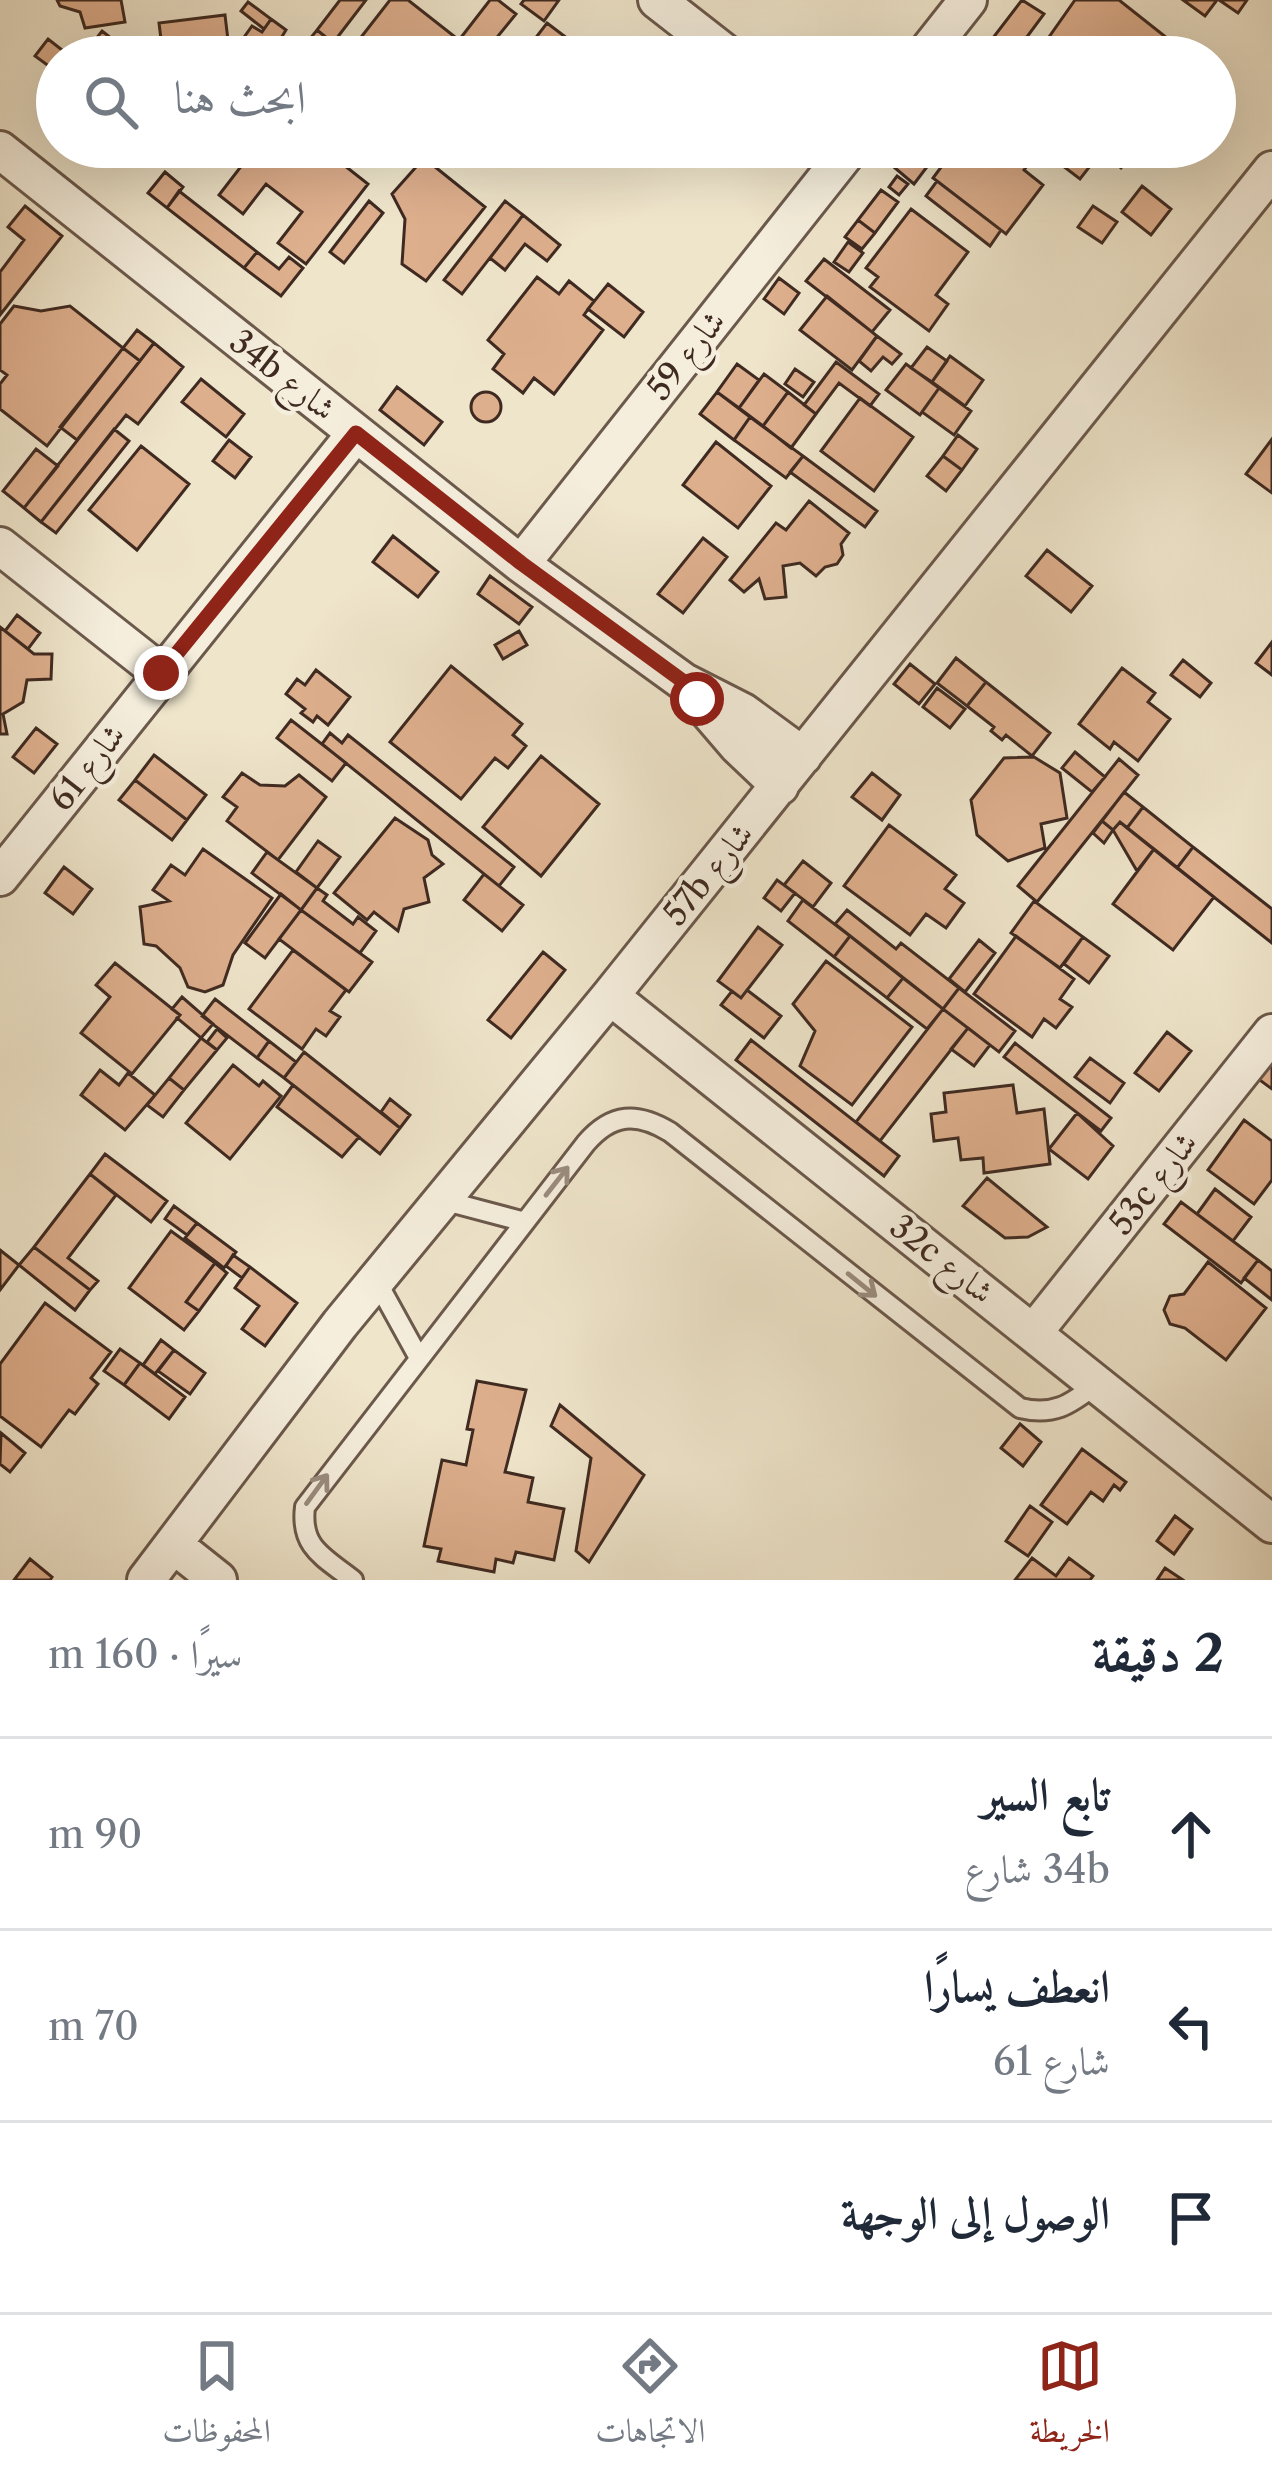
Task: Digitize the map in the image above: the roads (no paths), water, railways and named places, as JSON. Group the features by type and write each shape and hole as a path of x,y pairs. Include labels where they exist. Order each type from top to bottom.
{"street":[{"path":"658,0 703,36"},
{"path":"940,36 968,0"},
{"name":"34b شارع","path":"0,150 521,563 684,682 743,712 803,757"},
{"name":"شارع 59","path":"521,563 832,168"},
{"name":"57b شارع","path":"146,1580 376,1280 803,757 1272,170"},
{"name":"شارع 61","path":"0,877 356,433"},
{"path":"0,546 161,673"},
{"name":"34b شارع","path":"684,682 723,730 780,785"},
{"name":"32c شارع","path":"610,996 1272,1524"},
{"name":"53c شارع","path":"1034,1332 1272,1033"},
{"path":"174,1545 218,1580"}],"lane":[{"path":"353,1580 310,1545 302,1526 305,1507 599,1128 616,1119 636,1116 670,1132 1020,1408 1040,1413 1060,1409 1095,1385"},
{"path":"442,1200 525,1222"},
{"path":"376,1280 419,1358"}]}
